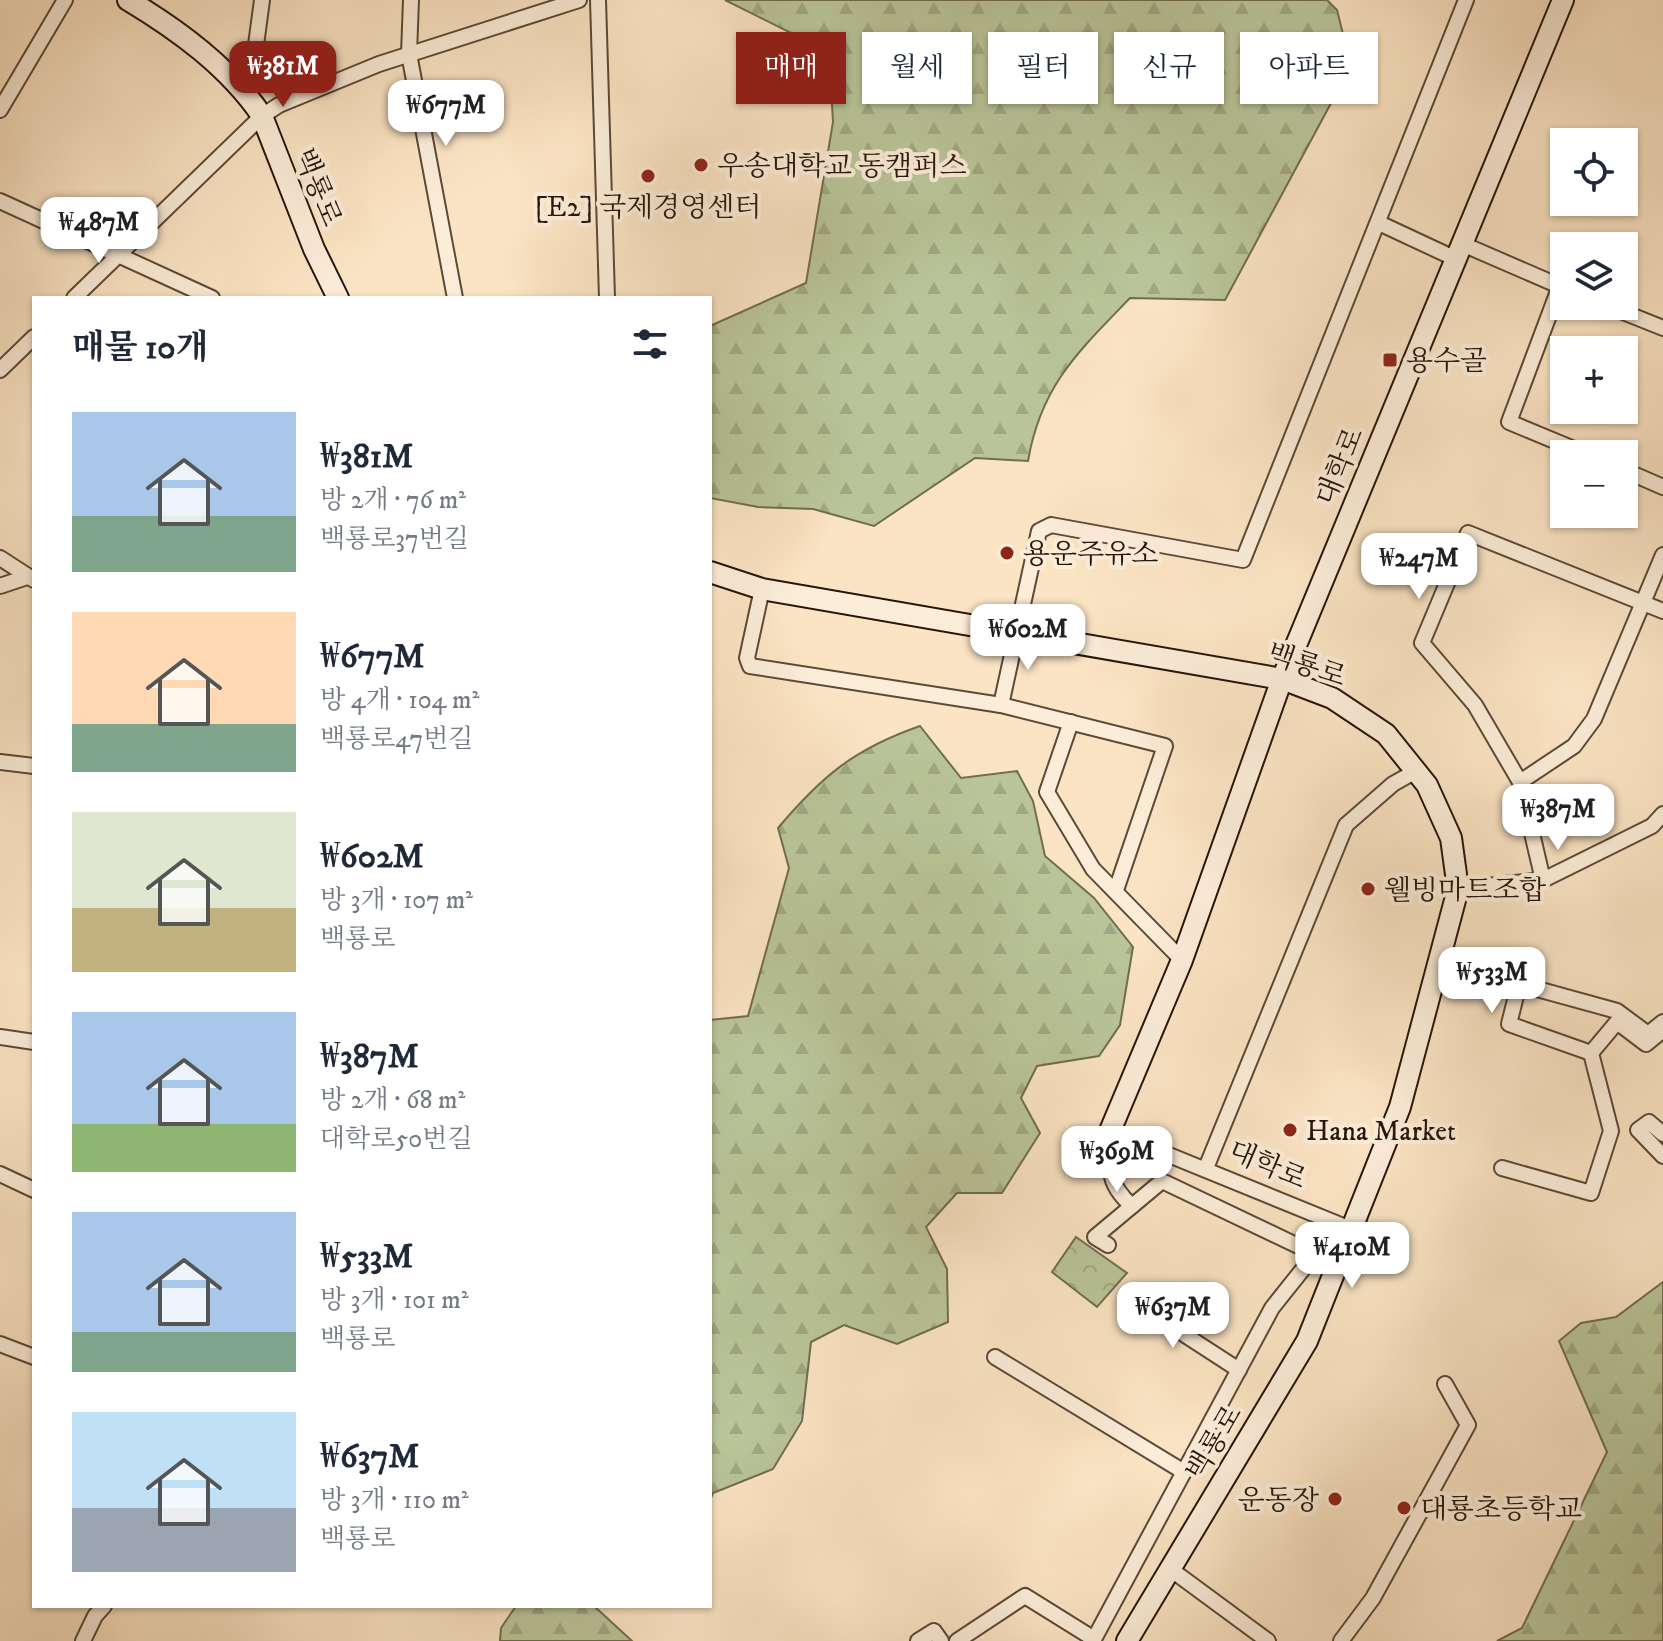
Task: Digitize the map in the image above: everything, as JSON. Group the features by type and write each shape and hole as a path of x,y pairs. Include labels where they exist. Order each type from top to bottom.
{"main road":[{"name":"백룡로","path":"128,0 177,29 249,97 262,116 314,249 337,296"},
{"name":"대학로","path":"1114,1133 1182,960 1282,679 1563,0"},
{"name":"백룡로","path":"712,573 762,589 1282,679 1332,698 1386,734 1427,785 1451,838 1458,889 1400,1107 1353,1230 1307,1341 1127,1641"}],"street":[{"path":"0,110 65,0"},
{"path":"249,97 262,0"},
{"path":"411,0 409,54 455,296"},
{"path":"76,296 262,116 279,105 409,54 579,0"},
{"path":"598,0 607,296"},
{"path":"1001,705 1039,531 1051,525 1243,560 1466,0"},
{"path":"0,201 121,253 208,296"},
{"path":"1379,223 1550,283"},
{"path":"1550,318 1509,422 1552,440"},
{"path":"1638,318 1663,328"},
{"path":"0,370 32,339"},
{"path":"1638,476 1663,487"},
{"path":"1543,880 1520,782 1475,705 1422,643 1468,533 1663,611"},
{"path":"1520,782 1574,746 1594,719 1645,604 1663,555"},
{"path":"0,558 31,579"},
{"path":"0,586 31,579"},
{"path":"762,589 747,658 750,666 1001,705 1165,746 1116,890"},
{"path":"1071,722 1047,792 1093,869 1182,960"},
{"path":"0,762 32,766"},
{"name":"대학로","path":"1206,1168 1346,825 1393,784 1416,771"},
{"path":"1458,889 1543,880 1652,826 1663,814"},
{"path":"1591,1053 1509,1024 1519,984 1617,1011 1648,1034 1663,1022"},
{"path":"1591,1053 1617,1022 1646,1044 1663,1030"},
{"path":"0,1037 32,1042"},
{"path":"1502,1168 1591,1193 1611,1131 1591,1053"},
{"path":"1663,1134 1649,1122 1638,1130 1663,1156"},
{"path":"1114,1133 1110,1170 1115,1191 1132,1206"},
{"name":"대학로","path":"1114,1133 1353,1230"},
{"path":"0,1174 32,1189"},
{"path":"957,1641 1025,1596 1094,1640 1272,1308 1315,1254 1162,1181 1095,1237 1108,1245"},
{"path":"1128,1298 1239,1370"},
{"path":"0,1344 32,1356"},
{"path":"995,1357 1184,1472"},
{"path":"1341,1641 1373,1598 1468,1425 1445,1384"},
{"path":"1169,1568 1268,1641"},
{"path":"83,1641 103,1608"},
{"path":"918,1641 938,1636"}],"green space":[{"path":"725,0 1327,0 1337,10 1342,32 1240,32 1240,104 1331,104 1225,300 1130,298 1094,335 1053,390 1042,411 1028,461 975,458 874,526 813,509 758,507 712,498 712,325 806,283 833,122 832,104 846,104 846,32 789,32"},
{"path":"920,726 961,778 1017,771 1033,801 1045,856 1094,898 1133,947 1120,1025 1099,1056 1037,1066 1021,1098 1040,1133 1002,1193 957,1193 926,1227 947,1269 948,1322 897,1344 844,1325 811,1342 802,1421 773,1469 712,1496 712,1020 748,1016 789,868 778,828 809,793 841,766"},
{"path":"1076,1237 1127,1273 1097,1307 1052,1272"},
{"path":"1663,1282 1663,1641 1497,1641 1522,1628 1607,1452 1559,1341 1581,1323 1616,1317"},
{"path":"515,1608 596,1608 632,1641 500,1641 501,1628"}],"place":[{"name":"우송대학교 동캠퍼스","path":"701,165"},
{"name":"[E2] 국제경영센터","path":"648,176"},
{"name":"용수골","path":"1390,360"},
{"name":"용운주유소","path":"1007,553"},
{"name":"웰빙마트조합","path":"1368,889"},
{"name":"Hana Market","path":"1290,1130"},
{"name":"운동장","path":"1335,1499"},
{"name":"대룡초등학교","path":"1404,1508"}]}
